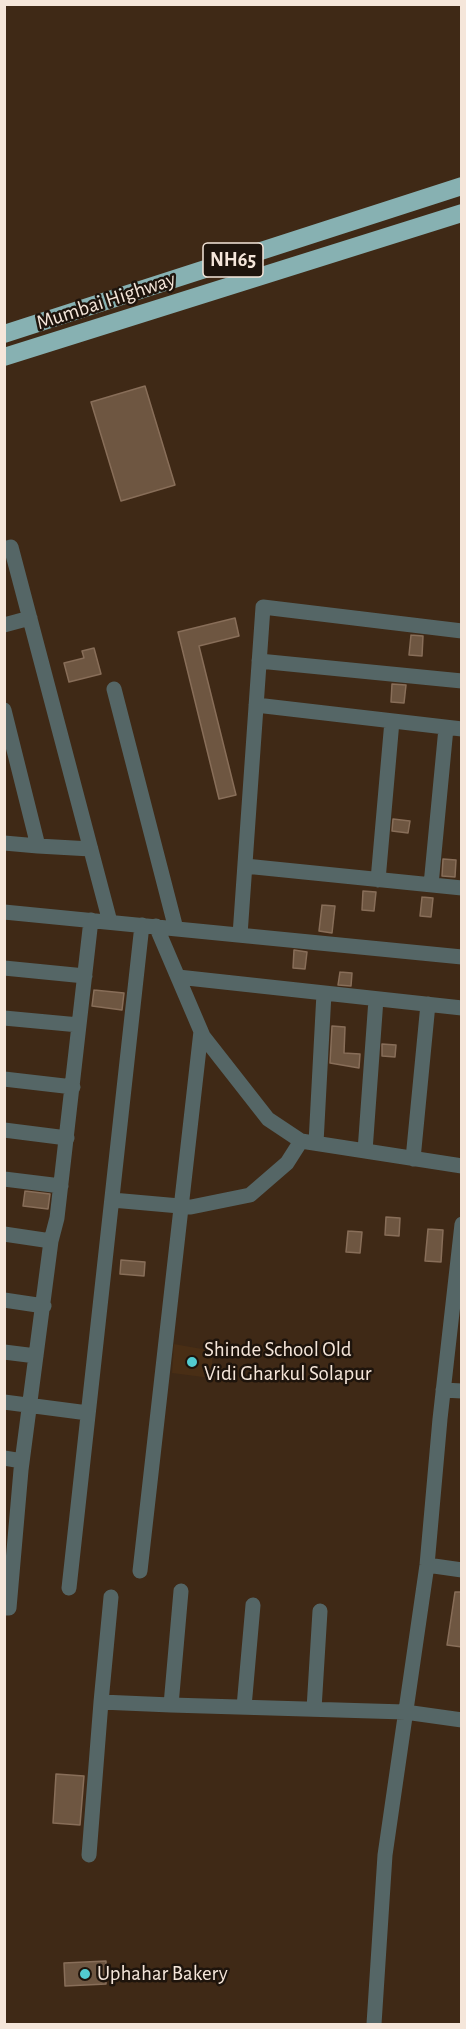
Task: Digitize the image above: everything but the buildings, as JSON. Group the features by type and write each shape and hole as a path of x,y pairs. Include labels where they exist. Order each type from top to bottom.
{"highway":[{"name":"NH65","path":"4,334 462,186"},
{"name":"Mumbai Highway","path":"4,357 462,213"}],"street":[{"path":"4,549 11,547 110,922"},
{"path":"240,935 263,607 462,631"},
{"path":"4,625 30,618"},
{"path":"260,661 462,681"},
{"path":"114,688 176,928"},
{"path":"256,705 454,729 431,885"},
{"path":"4,710 38,846"},
{"path":"378,880 392,721"},
{"path":"4,843 91,849"},
{"path":"245,866 462,888"},
{"path":"4,912 462,957"},
{"path":"4,1608 9,1608 11,1510 22,1461 51,1240 57,1218 91,920"},
{"path":"149,926 178,977 201,1031 268,1119 309,1142 462,1166"},
{"path":"69,1588 112,1200 149,926"},
{"path":"4,968 85,976"},
{"path":"178,977 462,1008"},
{"path":"112,1200 190,1207 250,1195 309,1142 324,993"},
{"path":"365,1151 376,999"},
{"path":"413,1158 428,1004"},
{"path":"4,1018 79,1025"},
{"path":"140,1571 201,1031"},
{"path":"4,1079 73,1087"},
{"path":"4,1130 67,1138"},
{"path":"4,1179 61,1186"},
{"path":"374,2025 385,1855 427,1566 443,1390 458,1279 462,1224"},
{"path":"4,1234 51,1240"},
{"path":"4,1300 44,1306"},
{"path":"4,1352 36,1356"},
{"path":"443,1390 462,1391"},
{"path":"4,1402 88,1413"},
{"path":"4,1458 22,1461"},
{"path":"427,1566 462,1570"},
{"path":"171,1705 181,1591"},
{"path":"89,1855 111,1598"},
{"path":"244,1707 253,1605"},
{"path":"314,1709 320,1611"},
{"path":"102,1702 405,1712 462,1720"}],"shaded area":[{"name":"Shinde School Old Vidi Gharkul Solapur","path":"174,1344 213,1351 211,1378 172,1373"}],"place":[{"name":"Shinde School Old Vidi Gharkul Solapur","path":"192,1362"},
{"name":"Uphahar Bakery","path":"85,1974"}]}
